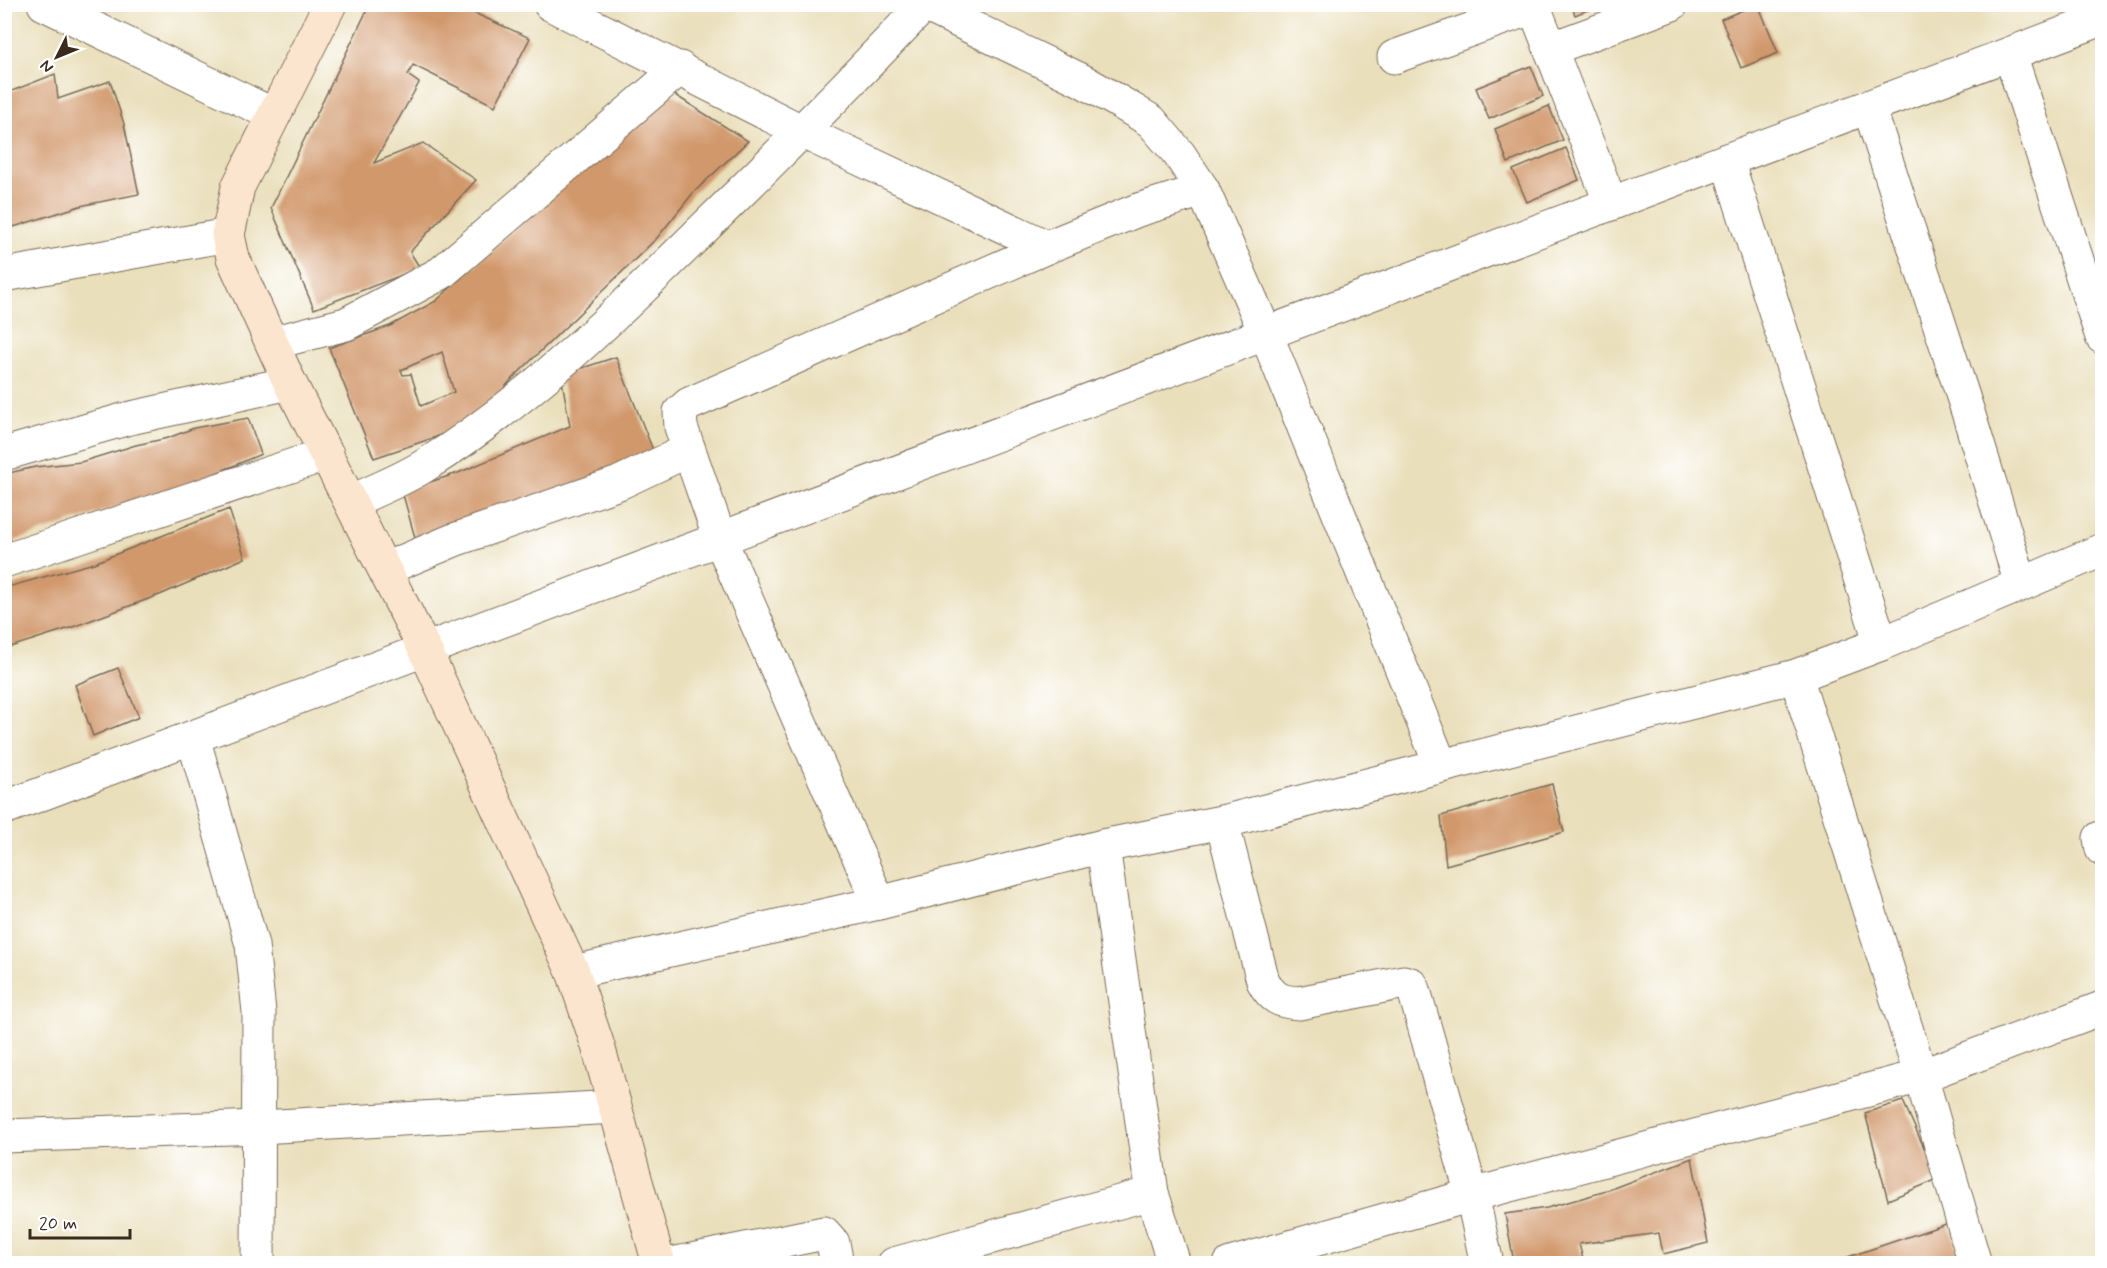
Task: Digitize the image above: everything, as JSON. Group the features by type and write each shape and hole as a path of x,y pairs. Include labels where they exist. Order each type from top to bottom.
{"street":[{"path":"44,4 82,14 274,115"},
{"path":"330,4 238,187 228,236 233,258 290,383 425,650 573,972 598,1046 659,1263"},
{"path":"550,4 803,132 1047,247"},
{"path":"1550,49 1672,4"},
{"path":"351,502 422,467 496,418 558,367 641,290 803,132 924,5 1082,80 1151,121 1179,154 1203,190 1266,334 1441,766"},
{"path":"1394,57 1533,6 1611,204"},
{"path":"4,808 2010,54 2097,15"},
{"path":"2010,54 2103,338"},
{"path":"272,343 346,324 441,273 680,68"},
{"path":"1869,107 1967,409 2020,584"},
{"path":"1727,160 1881,644"},
{"path":"879,903 720,539 689,450 680,411 689,404 1047,247 1138,210 1203,190"},
{"path":"4,275 228,236"},
{"path":"4,454 126,419 290,383"},
{"path":"385,570 454,540 619,483 689,450"},
{"path":"4,561 327,454"},
{"path":"573,972 879,903 1103,846 1222,822 1796,676 1881,644 2103,550"},
{"path":"1796,676 1921,1076 1975,1263"},
{"path":"193,737 252,945 259,1012 258,1263"},
{"path":"1222,822 1263,981 1270,994 1283,1002 1299,1003 1404,982 1411,984 1472,1195 1487,1263"},
{"path":"1103,846 1152,1193 1174,1263"},
{"path":"1230,1263 1472,1195 1921,1076 2103,1008"},
{"path":"4,1136 260,1127 615,1107"},
{"path":"894,1263 1152,1193"},
{"path":"672,1263 824,1233 833,1243 837,1263"}],"building":[{"path":"370,4 454,4 530,38 495,106 413,65 408,75 419,83 374,163 423,143 476,180 410,252 420,268 314,309 271,208"},
{"path":"1571,4 1600,4 1600,5 1575,15"},
{"path":"1758,4 1778,53 1741,68 1721,19"},
{"path":"1531,66 1543,96 1489,119 1476,88"},
{"path":"55,74 58,99 110,81 124,124 139,194 80,206 4,230 4,94"},
{"path":"667,90 748,141 693,193 657,238 511,380 479,418 436,437 374,458 329,348 390,326 436,301","holes":["442,352 454,392 421,406 411,374 403,375 401,370"]},
{"path":"1549,106 1563,140 1508,163 1495,129"},
{"path":"1566,148 1579,180 1527,202 1513,170"},
{"path":"616,357 656,458 417,545 402,491 458,473 570,426 561,375"},
{"path":"248,418 261,454 207,477 11,542 4,515 4,474 35,467 81,462 168,438 194,428"},
{"path":"229,509 245,558 162,594 70,628 4,649 4,588 94,563"},
{"path":"118,668 139,717 93,736 75,685"},
{"path":"1552,784 1564,832 1446,865 1441,816"},
{"path":"1903,1101 1938,1179 1888,1200 1865,1113"},
{"path":"1692,1158 1708,1243 1663,1254 1659,1233 1579,1244 1584,1263 1514,1263 1505,1214 1547,1208 1603,1192"},
{"path":"1949,1223 1961,1263 1830,1263"}]}
